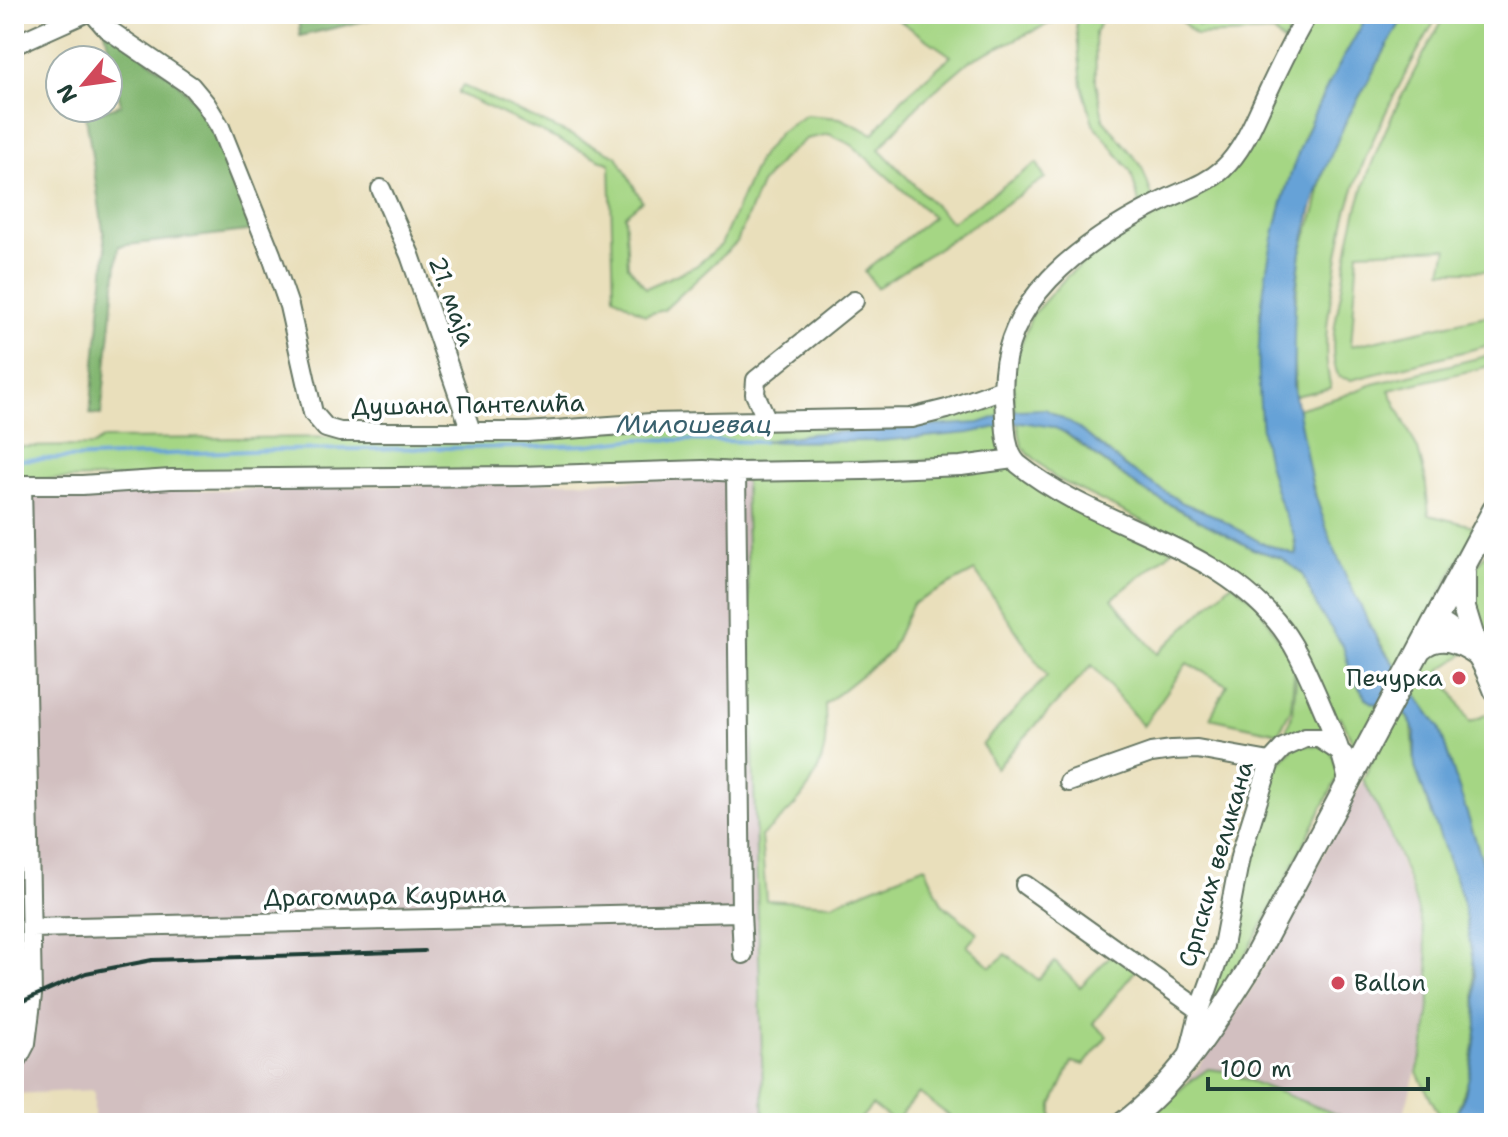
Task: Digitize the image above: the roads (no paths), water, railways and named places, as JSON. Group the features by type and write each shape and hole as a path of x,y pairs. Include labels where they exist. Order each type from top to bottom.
{"main road":[{"path":"1352,756 1420,649 1494,510"},
{"path":"1465,564 1462,599 1478,654"},
{"path":"1420,649 1427,642 1440,639 1459,643 1478,654"},
{"name":"Српских великана","path":"1124,1123 1187,1062 1246,974 1348,781 1352,756"}],"street":[{"path":"14,45 83,14"},
{"name":"Душана Пантелића","path":"94,14 106,28 191,86 220,127 271,254 302,353 309,395 318,421 326,428 340,432 527,432 621,425 911,418 1004,396"},
{"path":"1308,14 1238,152 1223,169 1198,186 1161,201 1096,240 1065,262 1036,293 1011,339 1005,360 1004,396 1010,451 1026,471 1079,502 1204,564 1254,598 1278,622 1352,756"},
{"name":"21. маја","path":"381,189 410,255 471,431"},
{"path":"767,420 755,394 756,380 854,301"},
{"path":"14,1066 26,1043 32,995 18,485 171,479 519,476 961,466 1010,451"},
{"path":"736,472 743,954"},
{"path":"1436,619 1455,629 1478,654 1492,687"},
{"name":"Српских великана","path":"1187,1062 1200,1010 1223,946 1240,857 1270,762 1283,748 1305,738 1319,738 1352,756"},
{"path":"1069,782 1151,753 1172,750 1197,749 1270,762"},
{"path":"1025,885 1200,1010"},
{"name":"Драгомира Каурина","path":"31,928 741,912"}],"water":[{"path":"1368,14 1405,14 1346,121 1311,211 1295,294 1293,386 1313,489 1331,541 1380,645 1439,727 1494,897 1492,1123 1453,1123 1465,1094 1473,1058 1477,1024 1475,974 1462,897 1415,767 1415,733 1409,718 1401,710 1373,703 1366,698 1351,674 1343,646 1318,609 1302,573 1281,558 1253,549 1141,489 1066,433 1053,427 1021,422 969,433 880,441 758,442 809,434 979,423 1018,410 1045,409 1077,427 1126,467 1183,503 1213,515 1260,542 1296,555 1294,534 1280,503 1262,431 1259,347 1266,274 1282,202 1312,117"}],"waterway":[{"name":"Милошевац","path":"14,460 275,450 532,447 638,439 763,442"}],"railway":[{"path":"14,1005 86,973 152,960 424,951"}],"place":[{"name":"Печурка","path":"1459,678"},
{"name":"Ballon","path":"1338,983"}]}
